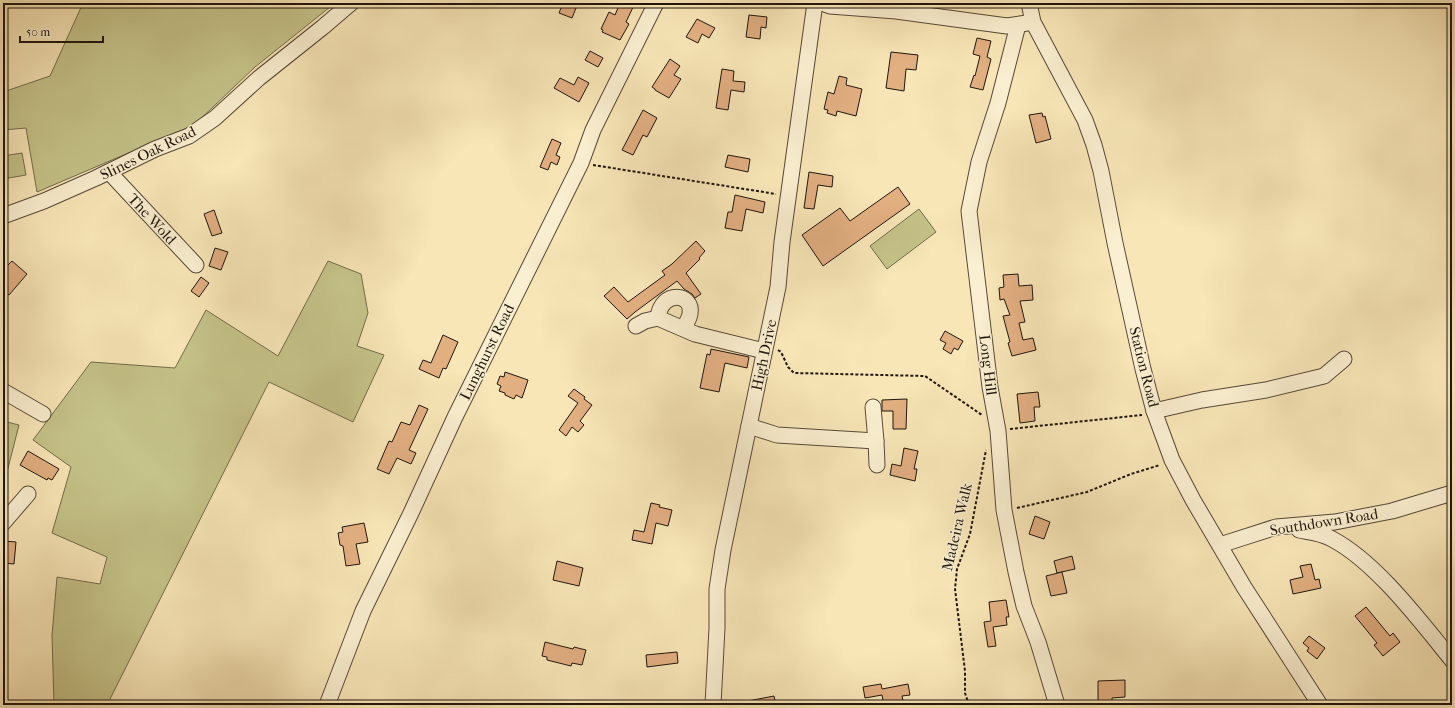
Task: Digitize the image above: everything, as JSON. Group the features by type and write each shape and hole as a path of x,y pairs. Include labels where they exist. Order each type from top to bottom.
{"street":[{"name":"Slines Oak Road","path":"3,216 44,201 109,172 155,149 189,136 215,118 260,78 324,27 351,3"},
{"name":"Lunghurst Road","path":"327,705 363,610 404,527 458,410 581,163 593,130 656,3"},
{"name":"High Drive","path":"713,705 717,628 717,589 727,526 778,287 814,3"},
{"path":"822,3 830,6 896,11 1007,26 1034,22"},
{"name":"Station Road","path":"1029,3 1034,22 1085,120 1094,145 1101,171 1143,369 1155,412 1172,460 1193,500 1262,617 1320,705"},
{"name":"Long Hill","path":"1018,25 998,103 979,162 969,212 990,387 998,428 1004,510 1024,606 1038,642 1057,705"},
{"name":"The Wold","path":"109,172 196,265"},
{"path":"658,318 659,310 667,299 672,297 682,298 688,304 690,309 690,314 683,328"},
{"path":"636,326 646,321 658,318 695,334 765,347"},
{"path":"1155,412 1202,400 1266,390 1324,376 1344,359"},
{"path":"3,391 43,414"},
{"path":"873,407 876,441 876,465"},
{"path":"749,426 777,435 876,441"},
{"name":"Southdown Road","path":"1220,545 1276,527 1335,522 1392,510 1452,492"},
{"path":"3,523 28,494"},
{"path":"1276,527 1314,532 1331,538 1365,562 1383,580 1452,660"}],"path":[{"path":"581,163 789,196"},
{"path":"765,347 782,352 788,368 794,373 925,376 998,428 1155,412"},
{"name":"Madeira Walk","path":"969,705 966,694 965,671 955,589 957,569 970,534 984,453 987,447"},
{"path":"1004,510 1087,492 1131,474 1172,460"}],"shaded area":[{"path":"83,3 335,3 255,67 194,125 37,192 26,128 3,130 3,92 50,76"},
{"path":"22,153 26,175 3,179 3,156"},
{"path":"919,209 936,232 887,269 870,246"},
{"path":"328,261 361,274 368,313 357,346 384,355 353,422 269,382 107,705 54,705 52,635 57,577 100,584 107,557 52,533 71,467 33,440 91,362 175,368 206,310 278,356"},
{"path":"3,421 19,425 6,476 3,475"}],"building":[{"path":"563,3 578,3 572,18 559,13"},
{"path":"620,3 635,3 626,22 629,24 620,40 602,32 603,30 601,29 609,12 615,15"},
{"path":"749,15 767,17 766,28 761,27 760,39 746,37"},
{"path":"697,19 715,28 709,38 702,34 698,43 686,37"},
{"path":"977,38 991,41 987,57 991,59 983,90 970,87 974,75 975,76 980,56 973,54"},
{"path":"590,51 603,58 598,67 585,60"},
{"path":"891,52 918,55 916,70 906,69 904,91 886,88"},
{"path":"670,59 680,66 674,75 681,79 669,98 652,87"},
{"path":"722,69 734,71 733,81 745,82 744,92 731,90 728,110 716,108"},
{"path":"839,76 847,78 846,85 862,89 856,116 837,111 836,116 827,113 828,110 824,109 828,92 834,94"},
{"path":"578,77 589,83 579,102 554,88 560,78 574,85"},
{"path":"643,110 657,118 647,137 643,135 633,155 622,150"},
{"path":"1042,113 1043,117 1045,116 1051,139 1036,143 1029,115"},
{"path":"552,139 561,143 556,155 560,157 557,165 551,162 548,170 540,167"},
{"path":"728,155 750,159 748,172 725,167"},
{"path":"809,172 833,176 832,187 818,185 814,209 804,208"},
{"path":"898,187 910,204 823,266 802,235 840,208 850,221"},
{"path":"735,195 765,202 763,213 746,209 742,231 725,228 728,212 732,212"},
{"path":"214,210 222,233 212,236 204,214"},
{"path":"696,241 705,251 699,258 700,259 686,273 701,294 695,298 677,281 627,319 604,296 614,287 628,302 665,275 662,271 672,264"},
{"path":"215,248 228,252 221,270 209,266"},
{"path":"12,261 27,274 9,295 3,290 3,268 5,268"},
{"path":"1018,274 1019,286 1032,285 1033,300 1020,301 1025,322 1019,323 1023,340 1033,338 1036,350 1012,356 1003,316 1010,315 1004,299 1000,300 999,288 1004,287 1003,275"},
{"path":"201,277 209,283 199,297 191,291"},
{"path":"945,331 963,341 958,350 954,348 951,354 943,349 946,343 940,340"},
{"path":"443,335 458,342 446,369 443,368 439,378 419,369 423,360 431,363"},
{"path":"711,349 749,357 747,368 725,363 719,392 700,388 707,354 710,355"},
{"path":"505,372 528,380 522,398 516,395 514,399 499,391 501,386 497,384 500,376 504,377"},
{"path":"574,389 585,397 584,399 592,405 580,421 584,425 578,432 572,427 566,436 559,430 578,403 568,396"},
{"path":"1038,392 1040,407 1034,407 1035,421 1020,423 1017,394"},
{"path":"907,399 906,429 893,429 893,411 882,411 882,400"},
{"path":"419,405 428,409 409,450 416,453 411,464 397,458 389,474 377,469 389,441 392,442 401,422 410,425"},
{"path":"904,448 918,451 914,469 917,469 915,481 890,475 892,464 901,466"},
{"path":"28,451 59,469 52,480 48,478 47,480 20,465"},
{"path":"651,503 660,505 659,507 672,510 668,526 656,523 652,544 632,540 634,530 644,532"},
{"path":"1035,516 1050,522 1044,539 1029,534"},
{"path":"364,523 368,542 356,544 360,564 346,566 343,546 340,545 338,533 343,532 342,527"},
{"path":"3,541 16,542 14,564 3,563"},
{"path":"1072,556 1075,569 1057,573 1054,561"},
{"path":"557,561 583,568 579,586 553,580"},
{"path":"1311,564 1315,580 1319,579 1321,588 1293,594 1290,580 1303,577 1300,566"},
{"path":"1062,572 1067,593 1051,596 1046,576"},
{"path":"1006,600 1009,617 1006,617 1007,625 993,627 996,646 988,647 984,622 991,621 989,602"},
{"path":"1366,607 1390,636 1393,633 1400,642 1383,656 1374,645 1377,643 1355,616"},
{"path":"1309,636 1325,648 1317,659 1307,651 1309,648 1303,643"},
{"path":"545,642 573,649 574,647 586,650 582,665 572,663 571,666 547,660 547,657 542,656"},
{"path":"677,652 678,663 647,667 646,655"},
{"path":"1125,680 1125,697 1112,698 1112,705 1098,705 1098,681"},
{"path":"881,684 882,689 908,684 910,695 902,696 904,705 884,705 882,695 865,698 863,687"},
{"path":"774,696 776,705 748,705 748,701"}]}
